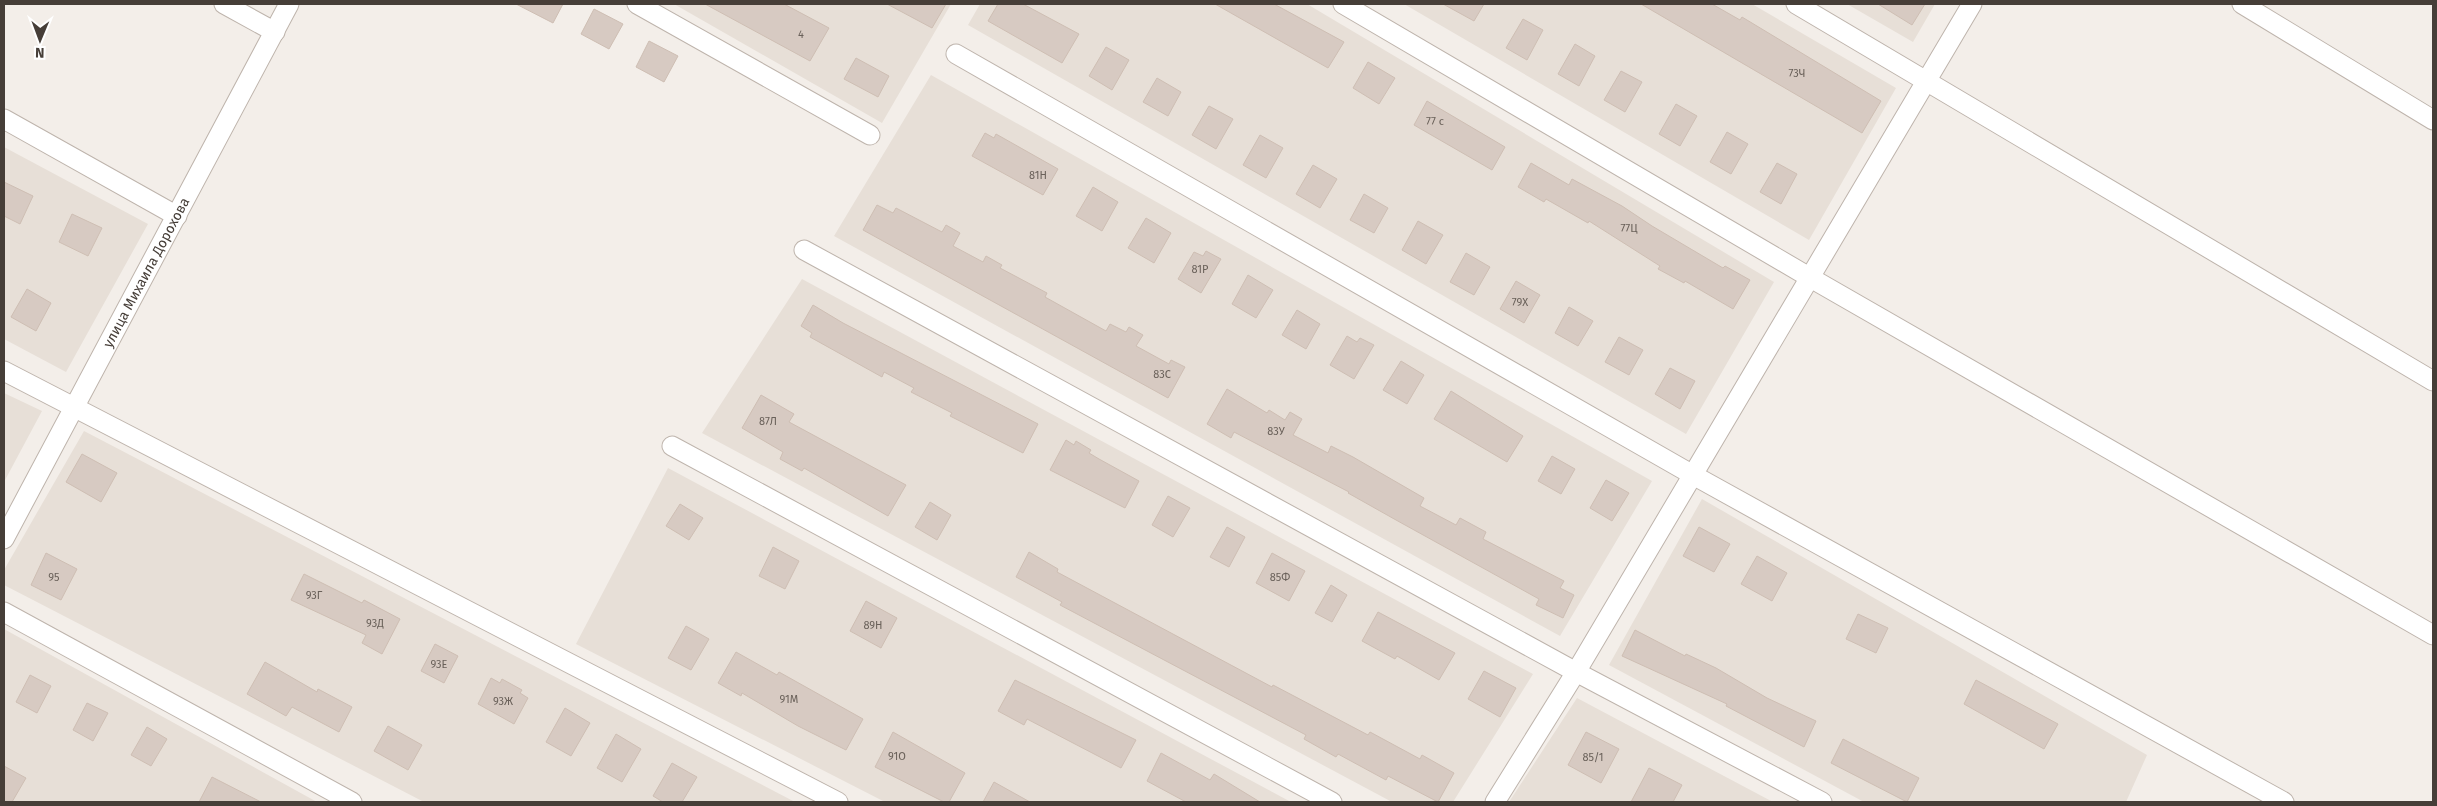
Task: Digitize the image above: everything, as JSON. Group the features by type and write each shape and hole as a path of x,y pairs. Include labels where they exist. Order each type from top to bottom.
{"street":[{"path":"224,4 275,32"},
{"name":"улица Михаила Дорохова","path":"4,539 290,4"},
{"path":"637,4 870,135"},
{"path":"1343,4 1809,277 2433,635"},
{"path":"1796,4 2433,381"},
{"path":"1495,802 1576,672 1924,80 1972,4"},
{"path":"2242,4 2433,120"},
{"path":"956,54 1693,475 2284,802"},
{"path":"4,119 177,216"},
{"path":"804,250 1576,672 1822,802"},
{"path":"4,370 838,802"},
{"path":"672,446 1332,802"},
{"path":"4,612 352,802"}],"shaded area":[{"path":"674,4 951,4 882,123"},
{"path":"980,4 1307,4 1774,282 1686,434 968,25"},
{"path":"1404,4 1752,4 1896,88 1809,240"},
{"path":"1847,4 1935,4 1913,42"},
{"path":"931,75 1652,481 1560,636 834,236"},
{"path":"4,147 148,224 66,372 4,339"},
{"path":"802,279 1533,674 1453,802 1392,802 702,433"},
{"path":"4,393 42,411 4,482"},
{"path":"84,431 795,802 424,802 4,585 4,570"},
{"path":"668,468 1291,802 885,802 576,644"},
{"path":"1702,499 2147,755 2126,802 1864,802 1609,665"},
{"path":"4,629 317,802 4,802"},
{"path":"1577,698 1773,802 1509,802"}],"building":[{"path":"516,4 563,4 553,23"},
{"path":"705,4 784,4 829,28 810,61"},
{"path":"887,4 946,4 932,28"},
{"path":"998,4 1023,4 1079,34 1062,63 988,21"},
{"path":"1215,4 1274,4 1344,42 1328,68"},
{"path":"1443,4 1484,4 1474,21"},
{"path":"1641,4 1712,4 1740,20 1742,17 1881,101 1862,133"},
{"path":"1878,4 1925,4 1912,25"},
{"path":"594,9 623,24 609,49 581,34"},
{"path":"1523,19 1543,30 1527,60 1506,48"},
{"path":"649,41 678,56 664,82 636,67"},
{"path":"1575,44 1595,56 1579,86 1558,74"},
{"path":"1106,47 1129,60 1112,90 1089,76"},
{"path":"856,58 889,76 878,97 844,79"},
{"path":"1368,62 1395,78 1379,104 1353,88"},
{"path":"1621,71 1642,82 1625,112 1604,100"},
{"path":"1157,78 1181,92 1168,116 1143,102"},
{"path":"1427,101 1505,147 1492,170 1414,125"},
{"path":"1676,104 1697,116 1680,146 1659,134"},
{"path":"1209,106 1233,119 1216,149 1192,135"},
{"path":"1727,132 1748,144 1731,174 1710,162"},
{"path":"985,133 994,138 996,134 1058,169 1043,195 972,156"},
{"path":"1260,135 1283,148 1266,178 1243,165"},
{"path":"1531,163 1569,185 1572,179 1622,206 1723,268 1725,266 1750,280 1733,309 1685,281 1684,283 1658,269 1660,266 1589,221 1588,223 1546,199 1544,202 1518,187"},
{"path":"1777,163 1797,174 1781,204 1760,192"},
{"path":"1313,165 1337,179 1320,208 1296,194"},
{"path":"4,182 33,196 20,224 4,216"},
{"path":"1093,187 1118,202 1102,231 1076,216"},
{"path":"1364,194 1388,208 1374,233 1350,220"},
{"path":"877,205 893,213 896,208 942,232 946,225 960,233 953,246 983,262 986,256 1002,265 1000,268 1047,293 1045,297 1106,331 1110,324 1126,332 1129,327 1143,335 1136,346 1169,364 1171,360 1185,367 1168,398 863,230"},
{"path":"72,214 102,228 88,256 59,242"},
{"path":"1146,218 1171,233 1154,263 1128,248"},
{"path":"1418,221 1443,235 1426,264 1402,250"},
{"path":"1206,251 1221,259 1201,293 1178,279 1194,252 1203,256"},
{"path":"1466,253 1490,267 1474,295 1450,282"},
{"path":"1248,275 1273,290 1256,318 1232,304"},
{"path":"1516,281 1540,295 1524,323 1500,309"},
{"path":"27,289 51,303 36,331 11,317"},
{"path":"813,305 843,323 1038,424 1023,453 950,416 952,413 911,392 914,388 884,372 882,377 810,337 812,333 801,326"},
{"path":"1569,307 1593,321 1578,346 1555,333"},
{"path":"1297,310 1320,324 1306,349 1282,335"},
{"path":"1347,336 1357,342 1360,338 1374,345 1354,379 1330,365"},
{"path":"1619,337 1643,350 1629,375 1605,362"},
{"path":"1401,361 1424,375 1407,404 1383,390"},
{"path":"1670,368 1695,381 1680,409 1655,394"},
{"path":"1227,389 1267,413 1269,410 1285,420 1290,412 1302,419 1293,435 1328,453 1331,446 1353,457 1424,498 1420,506 1456,525 1460,518 1486,532 1483,539 1564,581 1560,588 1574,595 1563,618 1536,605 1539,599 1349,492 1234,432 1231,438 1207,424"},
{"path":"1451,391 1523,436 1507,462 1434,419"},
{"path":"761,395 794,414 789,422 906,485 888,516 804,468 802,471 780,459 783,452 742,428"},
{"path":"1066,440 1074,445 1076,441 1091,450 1089,453 1139,481 1125,508 1050,470"},
{"path":"82,454 117,473 101,502 66,482"},
{"path":"1552,456 1575,469 1561,494 1538,481"},
{"path":"1606,480 1629,493 1612,521 1590,508"},
{"path":"1168,496 1190,508 1173,537 1152,525"},
{"path":"930,502 951,515 937,540 915,527"},
{"path":"680,504 703,518 689,540 666,526"},
{"path":"1227,527 1245,537 1229,567 1210,557"},
{"path":"1699,527 1730,544 1714,572 1683,556"},
{"path":"773,547 799,561 785,589 759,576"},
{"path":"1029,552 1058,569 1057,572 1272,687 1273,685 1368,735 1370,732 1420,759 1422,755 1454,773 1438,802 1388,776 1386,780 1338,754 1336,757 1304,739 1306,735 1060,605 1062,602 1016,577"},
{"path":"46,553 77,569 61,600 31,585"},
{"path":"1272,553 1305,571 1289,601 1256,583"},
{"path":"1757,556 1787,573 1772,601 1741,584"},
{"path":"304,574 362,603 364,600 400,619 382,654 362,643 366,635 291,600"},
{"path":"1331,585 1347,595 1332,622 1315,613"},
{"path":"866,601 897,618 881,648 850,631"},
{"path":"1378,612 1455,653 1439,680 1397,656 1395,659 1362,641"},
{"path":"1858,614 1888,628 1876,653 1846,639"},
{"path":"686,626 709,639 691,670 668,658"},
{"path":"1635,630 1685,656 1686,654 1716,668 1767,698 1816,721 1804,747 1726,706 1727,704 1622,656"},
{"path":"435,644 458,656 444,683 421,671"},
{"path":"736,652 777,675 779,672 863,719 846,750 798,726 742,693 741,696 718,683"},
{"path":"265,662 317,692 318,689 352,707 339,732 292,707 286,716 247,694"},
{"path":"1484,671 1516,688 1500,717 1468,699"},
{"path":"30,675 51,686 37,713 16,702"},
{"path":"491,678 500,683 502,679 522,690 520,693 528,698 514,724 478,704"},
{"path":"1015,680 1136,740 1121,768 1027,719 1024,725 998,711"},
{"path":"1976,680 2058,724 2044,749 1964,704"},
{"path":"87,703 108,713 93,741 73,730"},
{"path":"565,708 590,723 571,756 546,742"},
{"path":"388,726 422,745 408,770 374,751"},
{"path":"147,727 167,739 151,766 131,755"},
{"path":"893,732 965,773 949,802 944,802 875,767"},
{"path":"1586,732 1619,749 1601,783 1568,765"},
{"path":"616,734 641,749 622,782 597,768"},
{"path":"1843,739 1919,778 1907,802 1831,763"},
{"path":"1161,753 1210,780 1214,774 1260,802 1186,802 1147,781"},
{"path":"672,763 697,777 682,802 663,802 653,796"},
{"path":"4,766 26,778 12,802 4,802"},
{"path":"1649,768 1682,785 1673,802 1631,802"},
{"path":"212,777 261,802 199,802"},
{"path":"994,782 1030,802 983,802"}]}
